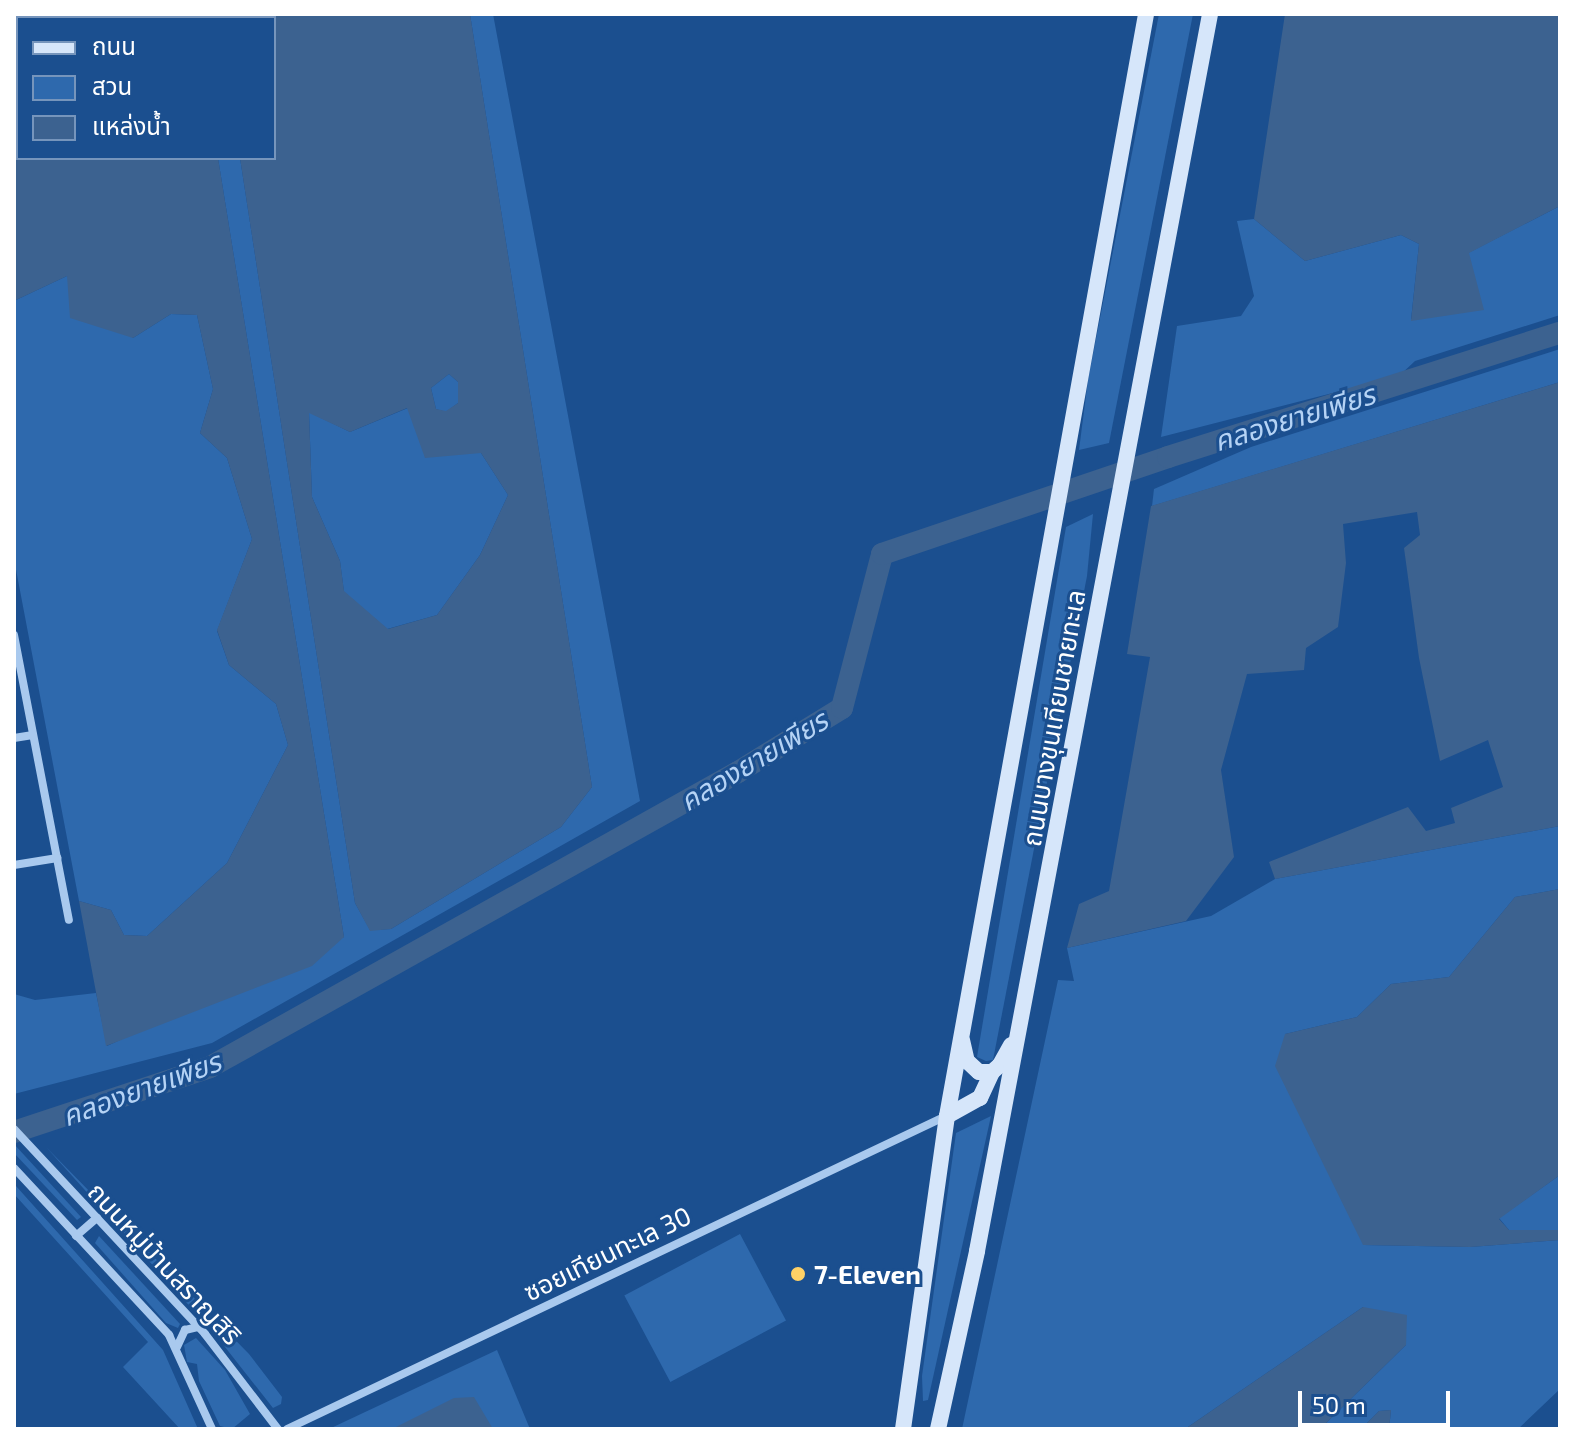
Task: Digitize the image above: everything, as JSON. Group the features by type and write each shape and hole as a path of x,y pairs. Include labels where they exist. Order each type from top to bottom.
{"main road":[{"name":"ถนนบางขุนเทียนชายทะเล","path":"903,1429 947,1116 1146,14"},
{"name":"ถนนบางขุนเทียนชายทะเล","path":"938,1429 1019,1029 1210,14"},
{"path":"947,1116 980,1098 1019,1029"},
{"path":"961,1036 967,1061 979,1072 992,1072"}],"street":[{"path":"14,635 69,920"},
{"path":"14,738 33,735"},
{"path":"14,865 57,858"},
{"name":"ซอยเทียนทะเล 30","path":"287,1429 947,1116"},
{"name":"ถนนหมู่บ้านสราญสิริ","path":"14,1129 198,1327 278,1429"},
{"name":"ถนนหมู่บ้านสราญสิริ","path":"14,1168 169,1335 212,1429"},
{"path":"76,1236 97,1218"},
{"path":"177,1352 177,1338 198,1327"}],"green space":[{"path":"14,14 147,14 16,16 16,46"},
{"path":"470,14 493,14 640,801 212,1043 14,1094 14,994 35,1000 96,993 107,1046 344,937 218,160 240,160 355,903 370,930 391,929 561,827 592,787"},
{"path":"1159,14 1193,14 1109,443 1079,450 1088,380"},
{"path":"1560,206 1560,315 1415,361 1399,376 1161,437 1177,326 1241,316 1254,296 1237,221 1254,219 1305,261 1401,235 1419,244 1411,320 1468,253"},
{"path":"67,276 133,338 171,314 197,315 213,389 200,433 227,458 252,539 217,631 229,665 276,704 288,745 227,863 147,936 124,935 111,910 79,901 14,559 14,309 16,300"},
{"path":"1560,349 1560,382 1152,506 1154,489 1251,447"},
{"path":"449,374 458,382 458,403 446,412 436,409 431,388"},
{"path":"408,408 481,453 508,495 480,555 437,615 387,629 344,592 340,561 312,497 309,412 350,432"},
{"path":"1093,514 1087,576 993,1060 986,1061 977,1057 1066,527"},
{"path":"1560,826 1560,889 1515,897 1449,977 1391,984 1357,1017 1285,1034 1364,1245 1470,1247 1560,1240 1560,1389 1518,1429 1389,1429 1391,1410 1379,1411 1361,1429 1320,1429 1406,1345 1363,1307 1185,1429 962,1429 1058,980 1074,981 1067,948 1211,916 1275,879"},
{"path":"991,1116 928,1400 923,1401 922,1376 956,1133"},
{"path":"14,1144 81,1217 77,1220 14,1153"},
{"path":"46,1147 249,1354 282,1397 281,1404 273,1408 214,1333"},
{"path":"1560,1175 1560,1230 1509,1230 1499,1218"},
{"path":"16,1186 163,1350 198,1429 180,1429 123,1367 148,1342 14,1194"},
{"path":"740,1234 786,1321 670,1382 624,1296"},
{"path":"99,1236 180,1324 178,1328 166,1323 95,1243"},
{"path":"196,1338 225,1370 250,1414 232,1429 220,1426 199,1381 197,1364 187,1362 184,1345"},
{"path":"497,1350 530,1429 329,1429"}],"water":[{"path":"217,14 470,14 592,787 561,827 391,929 370,931 355,903 240,160 276,160 276,16","holes":["449,374 458,382 458,403 446,411 436,409 431,388","407,408 425,458 481,453 508,495 480,555 437,615 388,629 344,591 340,561 312,497 309,413 350,432"]},
{"path":"1285,14 1560,14 1560,206 1469,253 1484,310 1411,321 1419,244 1401,235 1305,261 1254,219"},
{"path":"14,77 16,160 218,160 344,937 312,966 106,1046 79,901 111,910 124,935 147,936 227,863 288,745 276,704 229,665 217,630 252,539 227,458 200,433 213,389 197,315 171,314 133,338 70,318 67,276 16,300 14,309"},
{"path":"1560,382 1560,826 1275,879 1269,862 1408,807 1426,831 1455,823 1451,808 1503,787 1488,740 1440,761 1419,658 1404,548 1420,535 1417,512 1343,524 1346,563 1338,627 1306,648 1304,670 1247,674 1221,770 1234,857 1186,921 1067,948 1079,904 1109,891 1150,657 1127,654 1151,506"},
{"path":"1560,889 1560,1175 1499,1219 1509,1230 1560,1230 1560,1240 1470,1247 1363,1245 1275,1066 1285,1034 1357,1017 1391,984 1449,977 1515,897"},
{"path":"1363,1307 1407,1315 1406,1345 1320,1429 1185,1429"},
{"path":"474,1397 493,1429 392,1429 454,1398"},
{"path":"1391,1410 1389,1429 1361,1429 1379,1411"}],"waterway":[{"name":"คลองยายเพียร","path":"14,1132 210,1067 738,772 842,708 882,554 1168,457 1560,333"}],"place":[{"name":"7-Eleven","path":"798,1274"}]}
